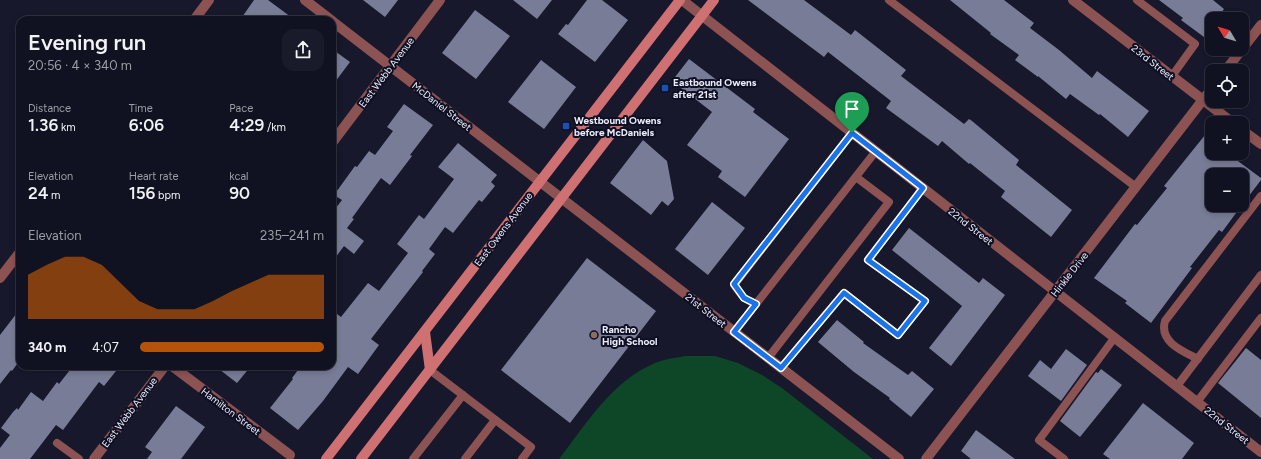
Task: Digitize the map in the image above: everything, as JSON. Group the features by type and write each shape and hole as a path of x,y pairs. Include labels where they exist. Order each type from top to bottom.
{"main road":[{"name":"East Owens Avenue","path":"326,459 681,0"},
{"path":"361,459 714,0"},
{"path":"425,332 430,370"}],"street":[{"path":"197,16 209,0"},
{"name":"McDaniel Street","path":"305,0 327,16"},
{"name":"East Webb Avenue","path":"336,138 440,0"},
{"name":"22nd Street","path":"681,0 1261,452"},
{"name":"23rd Street","path":"1073,0 1224,116"},
{"name":"McDaniel Street","path":"336,23 552,191"},
{"path":"1230,64 1261,25"},
{"name":"Hinkle Drive","path":"926,459 1205,97"},
{"path":"1249,135 1261,144"},
{"name":"21st Street","path":"552,191 898,459"},
{"path":"0,278 16,257"},
{"name":"East Webb Avenue","path":"94,459 162,370"},
{"name":"Hamilton Street","path":"177,370 290,455"}],"lane":[{"path":"889,0 1136,187"},
{"path":"1137,0 1195,44 1172,76"},
{"path":"756,304 744,298 734,284 852,133"},
{"path":"734,332 876,151"},
{"path":"768,358 889,202 856,177"},
{"path":"781,368 844,293 898,335 925,301 868,260 923,188"},
{"path":"1198,359 1172,344 1166,336 1164,327 1165,321 1261,196"},
{"path":"1177,386 1261,275"},
{"path":"1198,402 1258,328 1261,318"},
{"path":"1064,459 1039,440 1115,337"},
{"path":"430,370 531,447 522,459"},
{"path":"413,459 463,395"},
{"path":"465,459 495,420"},
{"path":"57,443 79,459"}],"green space":[{"path":"685,356 715,356 738,363 762,375 782,388 873,459 559,459 601,404 626,381 655,363"}],"building":[{"path":"254,0 268,0 290,16 243,16"},
{"path":"363,0 398,0 385,17"},
{"path":"513,0 552,0 537,19"},
{"path":"587,0 602,0 628,20 595,62 558,34 566,24 568,25"},
{"path":"748,0 804,0 851,35 855,30 906,70 901,76 964,124 969,119 972,121 1019,160 1016,165 1072,210 1051,237 1001,197 1005,191 970,163 969,164 942,141 938,146 886,108 891,101 828,52 824,57"},
{"path":"950,0 1004,0 1034,23 1030,28 1092,78 1097,71 1149,111 1128,137 1100,114 1099,115 1070,94 1066,99 1038,76 1015,60 1019,55 990,34 991,33"},
{"path":"1159,0 1213,0 1224,9 1222,12 1205,12 1204,37 1181,20 1183,18"},
{"path":"475,10 510,36 476,79 442,53"},
{"path":"336,52 350,62 336,81"},
{"path":"689,59 755,109 753,112 789,139 745,197 718,177 722,171 687,145 712,112 672,81"},
{"path":"541,60 576,87 544,129 508,102"},
{"path":"404,104 433,125 410,155 412,156 390,185 381,178 352,218 354,219 347,228 364,241 354,254 344,246 336,257 336,208 342,200 336,196 336,192 355,166 357,167 369,151 375,155 393,131 387,127"},
{"path":"1205,135 1205,160 1237,160 1247,168 1205,168 1205,212 1237,212 1222,232 1219,230 1190,267 1192,268 1151,323 1125,303 1127,301 1094,278 1135,224 1137,225 1167,188 1164,186"},
{"path":"643,140 667,161 674,199 668,206 662,201 651,215 610,183"},
{"path":"458,143 497,175 491,182 495,186 482,202 479,200 453,233 445,227 429,249 435,254 422,271 423,272 371,339 379,345 358,374 348,367 323,401 298,430 270,408 293,379 292,378 298,370 336,370 336,315 337,314 341,317 368,283 379,291 408,253 397,244 419,215 424,219 454,179 438,167"},
{"path":"1249,169 1261,178 1249,196"},
{"path":"712,202 745,228 708,275 675,249"},
{"path":"909,228 979,283 983,278 1005,295 951,366 929,348 962,306 892,250"},
{"path":"587,258 656,311 570,423 501,370"},
{"path":"16,314 16,366 0,384 0,335"},
{"path":"837,320 864,342 863,343 908,375 912,371 934,389 911,417 889,399 890,398 854,372 818,342"},
{"path":"1246,348 1261,360 1261,418 1218,383"},
{"path":"1066,349 1087,365 1061,401 1028,376 1040,360 1051,369"},
{"path":"1101,369 1122,385 1080,437 1060,421 1096,372 1098,373"},
{"path":"70,370 117,370 104,386 99,382 63,430 56,425 30,459 0,459 0,448 10,435 1,428 13,412 17,408 18,410 31,392 43,401 57,382 59,384"},
{"path":"220,370 248,370 237,383"},
{"path":"1143,403 1194,443 1182,459 1110,459 1103,454"},
{"path":"176,406 205,427 181,459 147,459 152,452 145,447"},
{"path":"976,430 1015,459 971,459 961,451"}],"place":[{"name":"Eastbound Owens after 21st","path":"665,88"},
{"name":"Westbound Owens before McDaniels","path":"566,126"},
{"name":"Rancho High School","path":"594,335"}],"route":[{"path":"852,133 923,188 868,260 925,301 898,335 844,293 781,368 734,332 756,304 744,298 734,284 852,133"}]}
